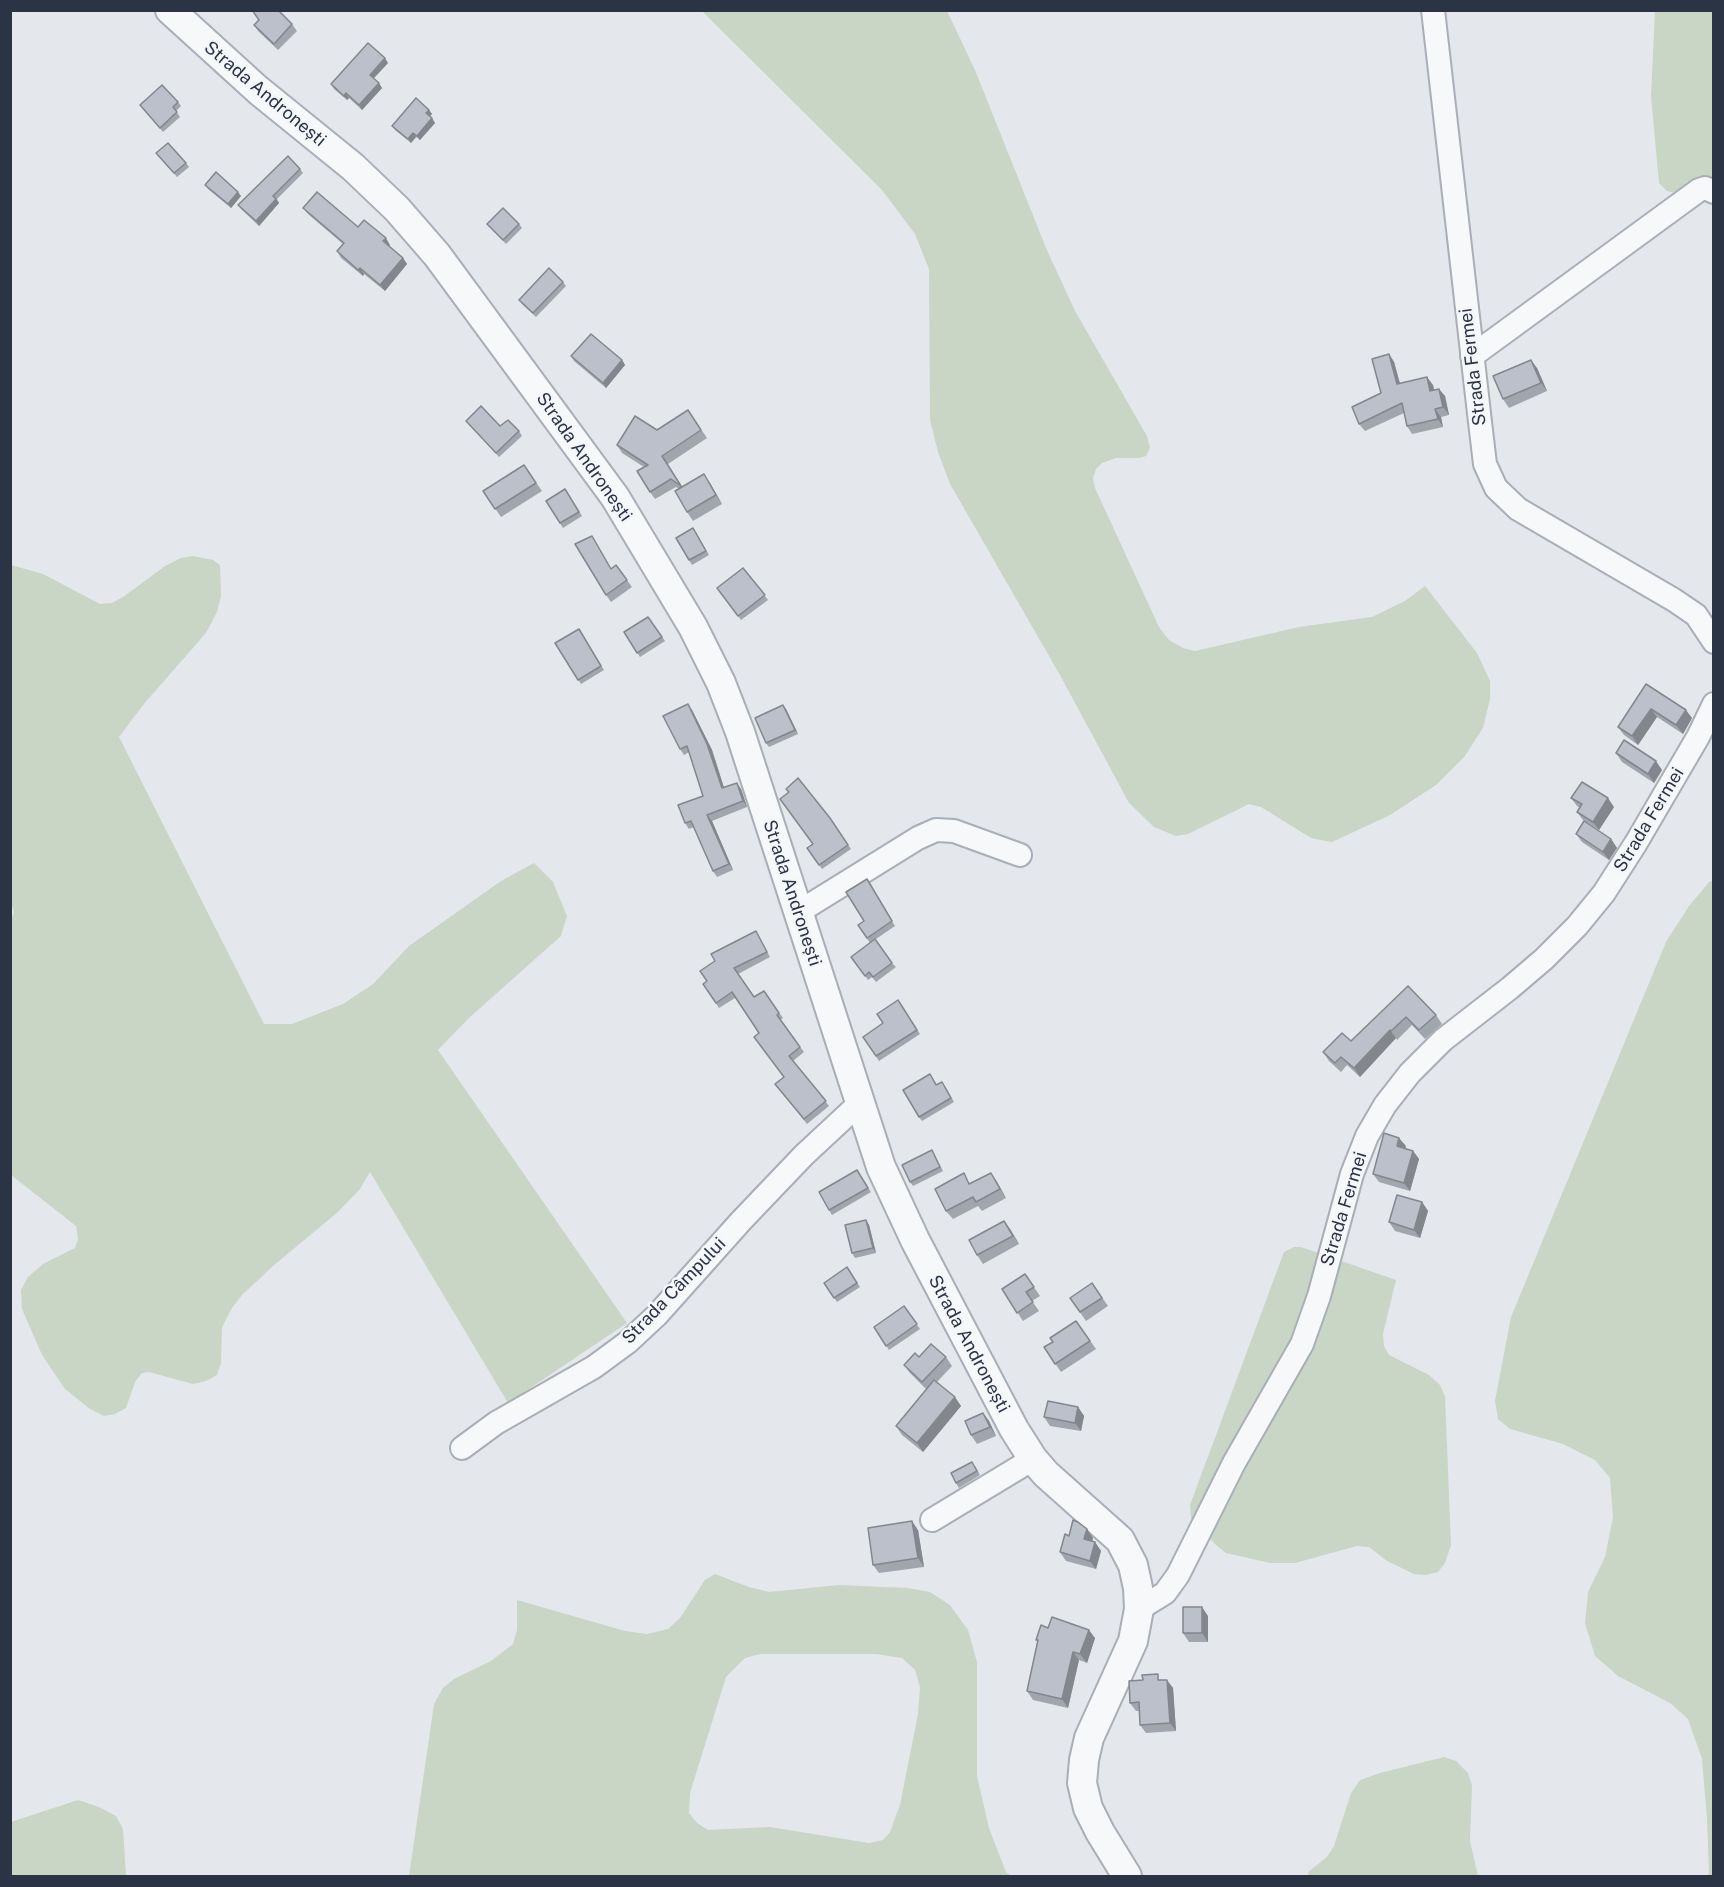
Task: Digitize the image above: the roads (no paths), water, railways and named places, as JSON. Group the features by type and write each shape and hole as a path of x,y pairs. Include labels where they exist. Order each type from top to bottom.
{"street":[{"name":"Strada Andronești","path":"170,10 258,90 353,167 397,209 437,255 615,497 693,627 721,683 740,732 797,914 881,1167 915,1240 1014,1429 1033,1459 1046,1474 1120,1540 1133,1565 1138,1588 1139,1609 1132,1641 1089,1738 1082,1784 1088,1808 1127,1876"},
{"name":"Strada Fermei","path":"1433,10 1485,464 1496,488 1518,509 1696,615 1713,642"},
{"path":"1472,356 1699,190 1704,188 1713,192"},
{"name":"Strada Fermei","path":"1139,1609 1165,1593 1178,1575 1234,1463 1302,1344 1319,1296 1352,1174 1367,1136 1385,1105 1410,1073 1443,1040 1510,988 1544,959 1577,926 1604,893 1636,843 1713,705"},
{"path":"797,914 918,838 936,830 954,831 1020,855"},
{"name":"Strada Câmpului","path":"462,1448 496,1423 594,1367 628,1342 657,1315 804,1155 861,1102"},
{"path":"932,1520 1033,1459"}]}
